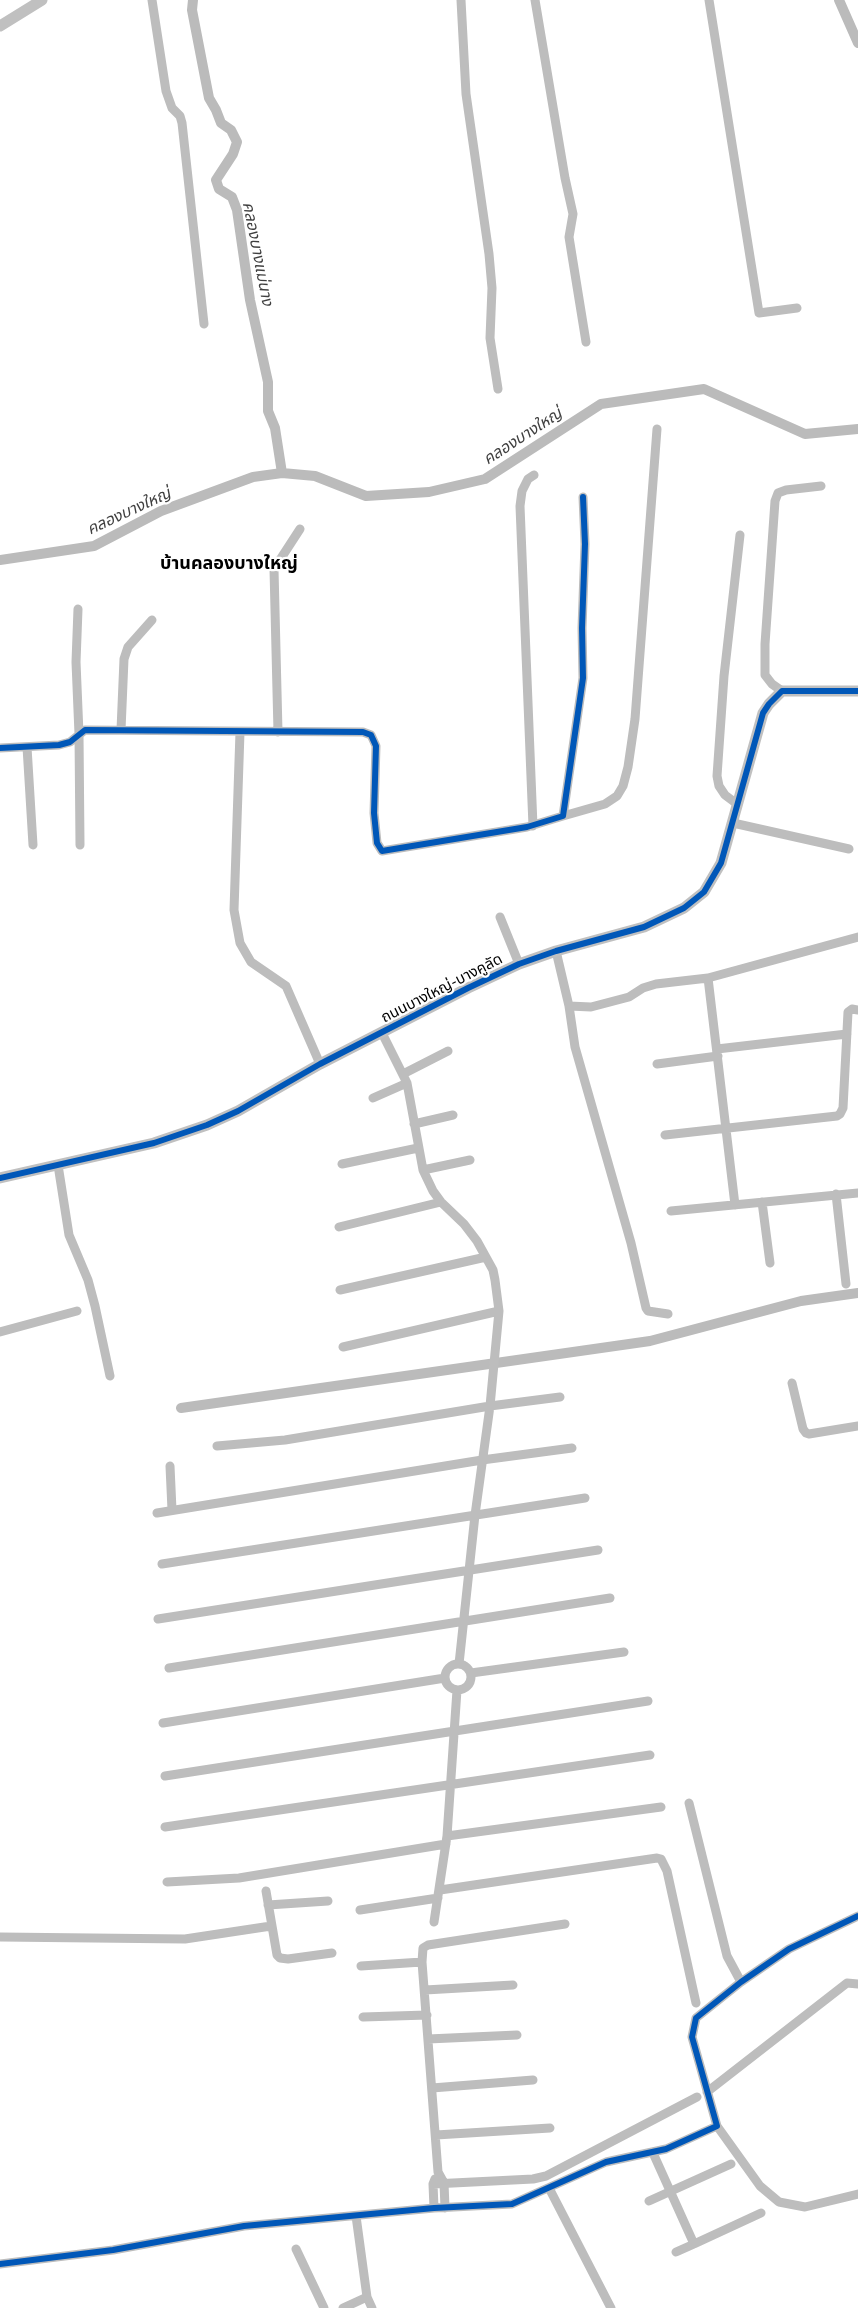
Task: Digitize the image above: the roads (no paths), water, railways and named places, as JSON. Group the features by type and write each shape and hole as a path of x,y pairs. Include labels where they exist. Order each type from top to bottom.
{"street":[{"path":"0,26 42,0"},
{"path":"152,0 166,91 172,108 180,116 182,123 204,324"},
{"path":"461,0 466,94 489,254 492,288 490,338 498,389"},
{"path":"535,0 565,178 573,214 569,238 586,342"},
{"path":"709,0 759,313 797,308"},
{"path":"0,748 59,745 70,742 85,730 363,732 371,735 376,746 374,798 377,843 382,851 532,826 605,804 617,796 623,786 628,767 635,719 657,429"},
{"path":"532,826 520,506 522,491 528,479 534,475"},
{"path":"821,486 786,490 778,493 775,501 765,675 772,684 782,691 858,691"},
{"path":"563,816 583,678 584,497"},
{"path":"278,732 274,569 300,529"},
{"path":"738,804 726,795 719,786 717,776 724,676 740,535"},
{"path":"78,608 76,670 79,734 80,845"},
{"path":"122,730 124,659 128,646 152,620"},
{"name":"ถนนบางใหญ่-บางคูลัด","path":"0,1178 154,1143 207,1125 238,1111 320,1064 519,964 556,951 644,927 684,908 697,899 709,885 721,863 763,713 782,691"},
{"path":"240,732 234,910 240,943 251,962 286,986 320,1064"},
{"path":"27,747 33,845"},
{"path":"732,823 849,849"},
{"path":"500,917 519,964"},
{"path":"569,1006 591,1007 629,997 643,988 656,984 708,978 858,936"},
{"path":"556,951 569,1006 575,1047 631,1243 646,1308 648,1311 668,1314"},
{"path":"708,978 735,1205"},
{"path":"665,1135 837,1116 843,1108 848,1012 852,1009 858,1010"},
{"path":"382,1033 405,1078 423,1170 433,1191 441,1202 464,1224 486,1257 494,1275 499,1311 460,1664"},
{"path":"657,1064 717,1053 847,1034"},
{"path":"373,1098 448,1051"},
{"path":"414,1124 453,1115"},
{"path":"342,1164 418,1148"},
{"path":"423,1170 470,1160"},
{"path":"58,1165 69,1235 88,1280 110,1376"},
{"path":"671,1211 858,1192"},
{"path":"836,1194 846,1284"},
{"path":"338,1228 441,1202"},
{"path":"762,1202 770,1263"},
{"path":"340,1290 486,1257"},
{"path":"0,1332 77,1311"},
{"path":"343,1347 499,1311"},
{"path":"792,1383 802,1428 806,1433 858,1426"},
{"path":"217,1446 285,1440 490,1406 560,1397"},
{"path":"157,1513 482,1460 572,1448"},
{"path":"170,1466 172,1510"},
{"path":"162,1564 585,1498"},
{"path":"158,1619 470,1568 598,1550"},
{"path":"169,1668 610,1598"},
{"path":"471,1673 624,1652"},
{"path":"460,1664 469,1668 471,1673 470,1683 463,1690 448,1686 445,1678 450,1667 460,1664"},
{"path":"163,1723 445,1678"},
{"path":"434,1922 452,1783 458,1690"},
{"path":"165,1776 648,1701"},
{"path":"165,1827 650,1755"},
{"path":"689,1803 727,1956 741,1982"},
{"path":"167,1882 239,1878 446,1840 661,1807"},
{"path":"360,1910 439,1894 647,1859 661,1859 667,1871 696,2002"},
{"path":"266,1891 275,1950 280,1958 332,1953"},
{"path":"268,1905 328,1901"},
{"path":"858,1916 789,1949 741,1982 702,2012 693,2024 692,2037 717,2126 760,2186 779,2202 805,2207 858,2194"},
{"path":"445,2208 444,2183 438,2172 422,1962 423,1948 428,1945 565,1924"},
{"path":"0,1937 185,1939 271,1926"},
{"path":"361,1966 422,1962"},
{"path":"707,2092 847,1983 858,1984"},
{"path":"425,1990 513,1985"},
{"path":"363,2018 427,2015"},
{"path":"428,2039 517,2035"},
{"path":"432,2088 533,2080"},
{"path":"433,2184 532,2179 546,2176 697,2097"},
{"path":"0,2264 113,2250 244,2226 434,2208 512,2204 606,2162 653,2153 717,2126"},
{"path":"436,2135 550,2128"},
{"path":"653,2153 694,2244"},
{"path":"649,2201 730,2164"},
{"path":"434,2208 433,2184 438,2172"},
{"path":"549,2188 611,2308"},
{"path":"676,2252 761,2213"},
{"path":"356,2216 367,2297 372,2308"},
{"path":"296,2249 324,2308"},
{"path":"343,2308 367,2297"}],"waterway":[{"name":"คลองบางแม่นาง","path":"193,0 192,10 209,98 221,123 231,130 237,142 233,154 216,180 219,189 232,197 237,210 250,300 268,382 268,411 275,428 282,473"},
{"path":"839,0 858,43"},
{"name":"คลองบางใหญ่","path":"0,560 94,546 161,511 253,477 282,473 315,476 366,496 429,492 485,479 601,404 704,389 805,434 858,429"},
{"path":"181,1408 650,1341 801,1301 858,1293"}],"district":[{"name":"บ้านคลองบางใหญ่","path":"229,564"}]}
